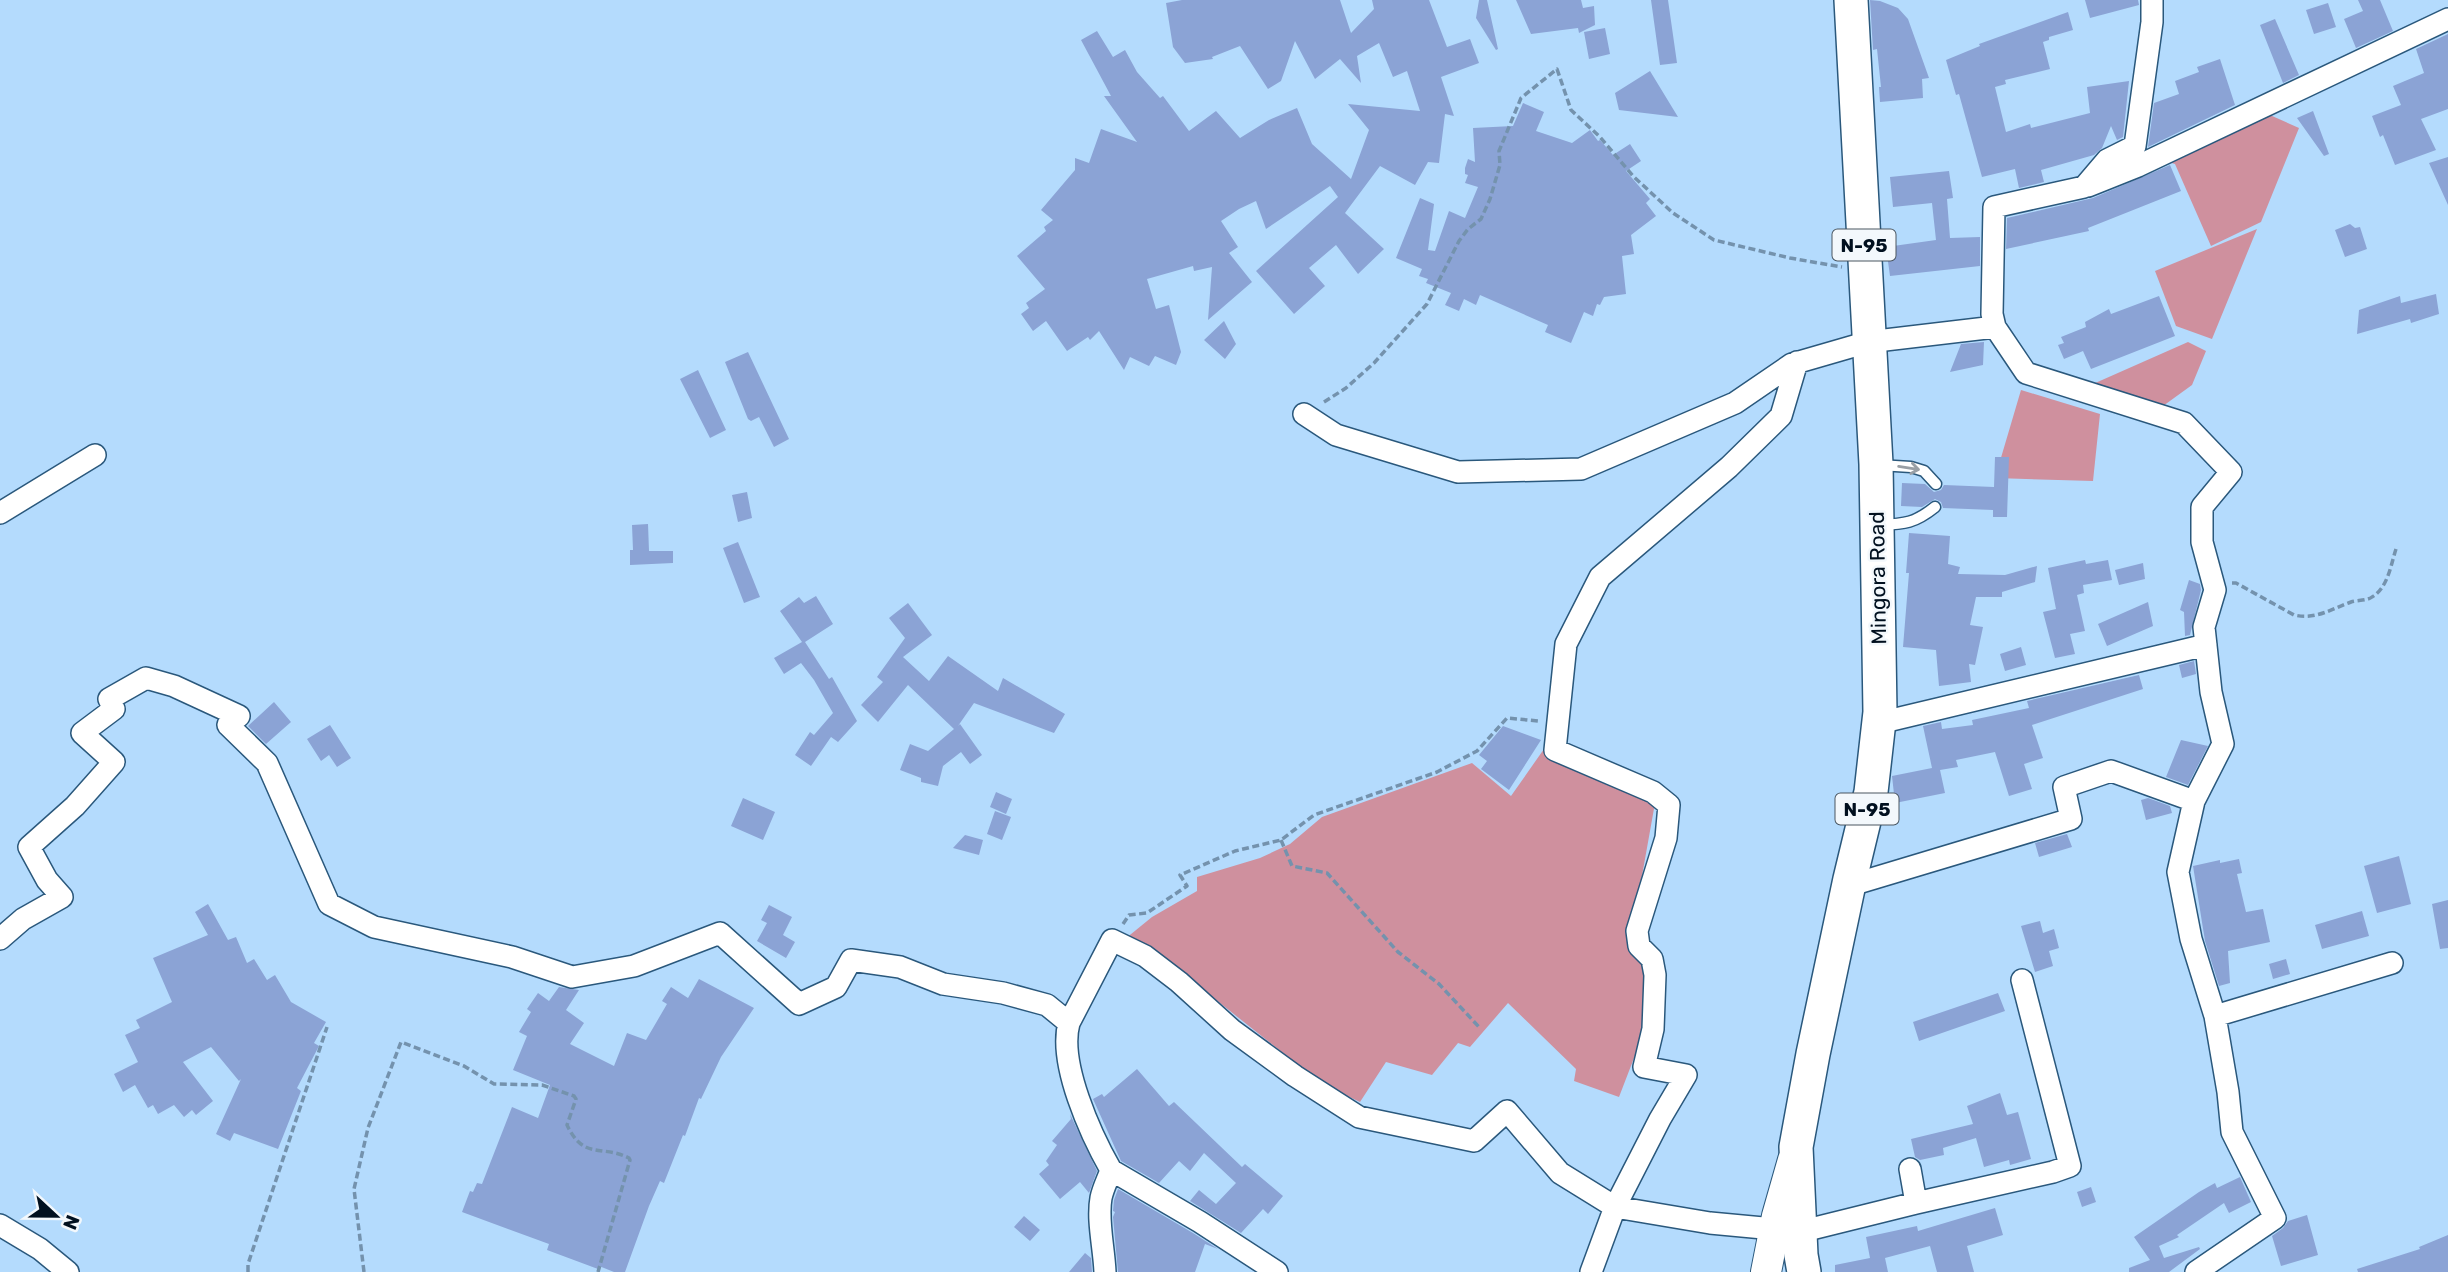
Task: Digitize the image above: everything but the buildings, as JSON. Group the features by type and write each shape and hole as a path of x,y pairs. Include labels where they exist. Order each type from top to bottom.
{"main road":[{"name":"Mingora Road","path":"1787,1231 1796,1147 1848,886 1871,792 1879,723 1876,464 1851,0"},
{"path":"1766,1272 1787,1231"},
{"name":"N-95","path":"1787,1231 1804,1272"}],"street":[{"path":"2084,187 2107,160 2136,146 2152,22 2152,0"},
{"path":"2196,1272 2275,1218 2232,1132 2215,1016 2191,939 2178,872 2194,801 2223,744 2210,692 2204,627 2215,590 2202,542 2202,506 2231,472 2184,423 2026,373 1995,327 1992,314 1994,207 2084,187 2138,166 2448,19"},
{"path":"1304,414 1336,435 1458,472 1581,469 1735,403 1797,362 1868,342 1995,327"},
{"path":"1591,1272 1615,1207 1686,1075 1644,1068 1653,1029 1655,975 1652,959 1639,946 1637,931 1666,838 1669,804 1653,792 1555,750 1566,644 1600,577 1729,467 1781,416 1797,362"},
{"path":"0,513 94,455"},
{"path":"1879,723 2206,645"},
{"path":"0,939 23,919 62,897 47,880 29,847 75,806 114,762 82,733 114,709 109,699 146,678 174,686 239,716 229,725 267,763 329,904 374,927 512,957 572,977 634,966 720,933 799,1004 836,987 851,960 900,967 943,984 1003,993 1047,1005 1069,1023"},
{"path":"1848,886 2071,819 2064,787 2111,771 2194,801"},
{"path":"1277,1272 1200,1222 1111,1170 1079,1106 1065,1037 1069,1023 1111,940 1145,956 1179,982 1232,1030 1359,1117 1474,1141 1507,1111 1560,1173 1615,1207 1710,1223 1787,1231 2070,1166 2022,980"},
{"path":"2215,1016 2392,963"},
{"path":"1910,1169 1916,1203"},
{"path":"1105,1272 1100,1222 1101,1199 1111,1170"},
{"path":"0,1225 40,1249 68,1272"}],"lane":[{"path":"1876,464 1924,471 1936,484"},
{"path":"1878,526 1908,524 1935,507"}],"path":[{"path":"1304,414 1346,388 1374,363 1427,304 1459,241 1468,229 1481,219 1500,165 1499,151 1521,98 1557,69 1571,110 1600,137 1633,176 1683,220 1714,240 1790,258 1865,271"},
{"path":"2215,590 2224,583 2236,583 2294,615 2304,617 2322,614 2373,597 2386,581 2396,549"},
{"path":"1111,940 1129,915 1147,913 1187,886 1180,875 1235,851 1281,841 1314,815 1437,772 1477,751 1507,718 1557,723"},
{"path":"1281,841 1292,866 1327,873 1398,952 1439,984 1479,1027"},
{"path":"248,1272 248,1265 327,1027"},
{"path":"364,1272 354,1189 368,1128 401,1042 464,1066 494,1084 542,1085 574,1096 576,1099 567,1125 574,1137 589,1150 629,1158 598,1272"}],"shaded area":[{"path":"2263,112 2299,128 2261,222 2211,246 2175,164 2165,161"},
{"path":"2257,229 2212,339 2176,326 2155,271"},
{"path":"2188,342 2206,351 2192,385 2163,406 2093,384"},
{"path":"2021,390 2100,414 2093,481 1995,478"},
{"path":"1544,749 1655,803 1630,943 1644,967 1644,1032 1619,1097 1574,1081 1576,1069 1508,1003 1470,1047 1458,1043 1432,1075 1386,1062 1360,1102 1322,1084 1196,984 1125,939 1152,917 1197,891 1197,877 1260,858 1290,844 1322,817 1472,763 1511,796"}]}
